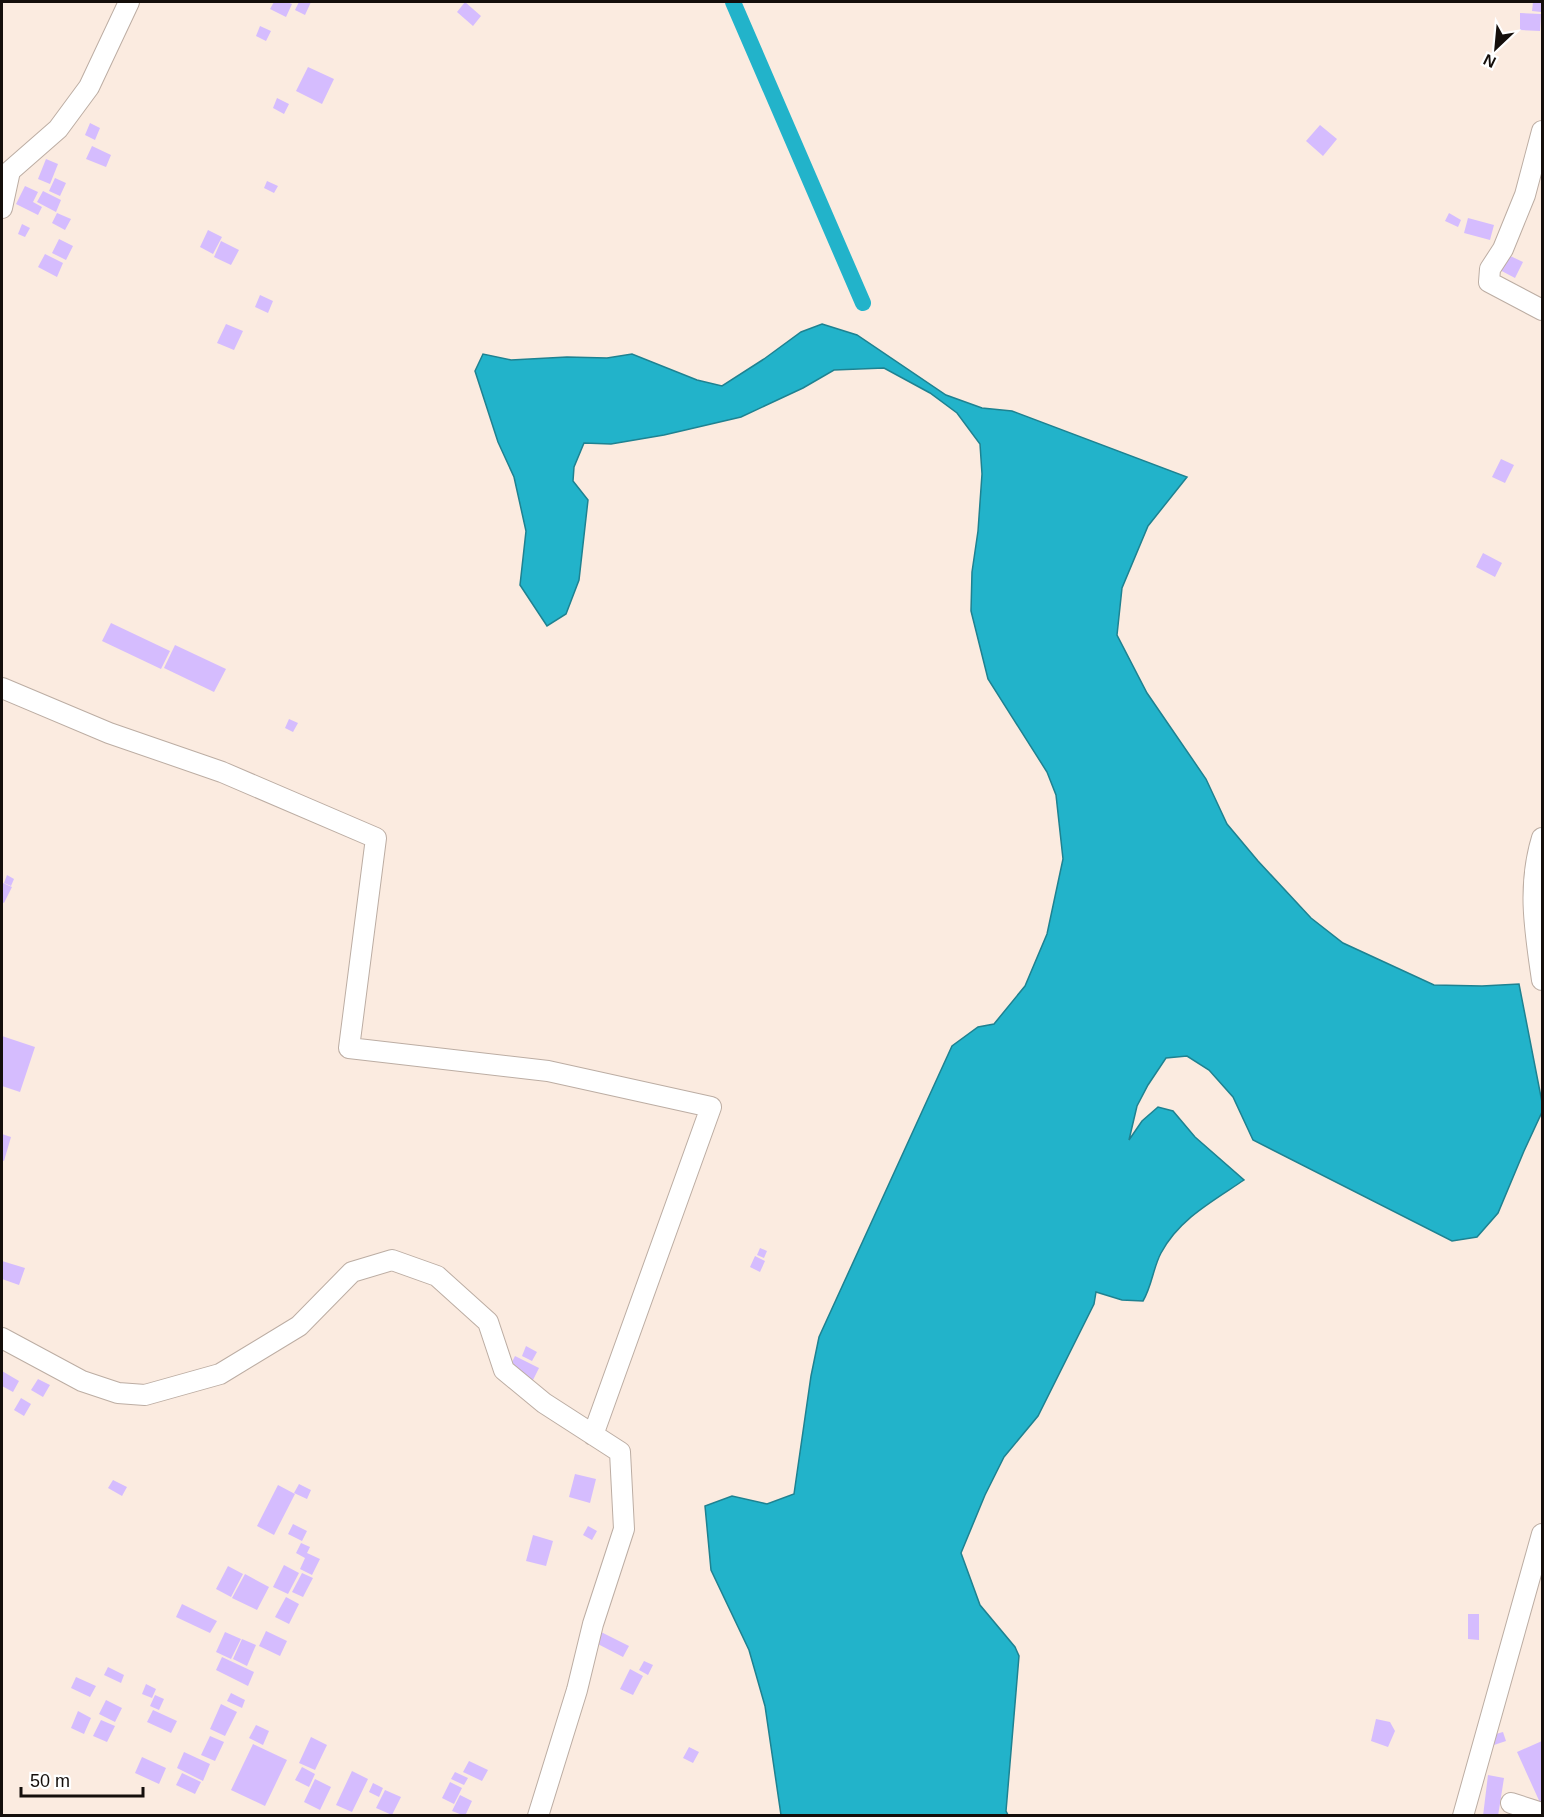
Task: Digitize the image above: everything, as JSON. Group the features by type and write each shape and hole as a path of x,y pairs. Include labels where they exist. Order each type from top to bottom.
{"street":[{"path":"2,208 6,170 58,129 89,87 129,2"},
{"path":"1542,131 1524,195 1503,249 1490,269 1489,282 1542,310"},
{"path":"2,688 109,733 222,772 376,838 349,1048 548,1071 711,1107 594,1435"},
{"path":"1542,838 1535,863 1534,924 1542,980"},
{"path":"2,1338 82,1381 118,1393 145,1395 220,1374 299,1326 352,1272 392,1260 437,1276 488,1322 504,1370 544,1403 620,1452 624,1529 593,1624 577,1690 538,1815"},
{"path":"1463,1815 1542,1534"},
{"path":"1511,1803 1542,1813"}],"water":[{"path":"822,324 857,335 946,395 982,408 1012,411 1187,477 1148,526 1122,588 1117,635 1147,693 1206,779 1227,824 1311,918 1343,943 1434,985 1519,984 1542,1102 1542,1112 1498,1213 1477,1237 1452,1241 1253,1140 1233,1097 1209,1070 1187,1056 1166,1058 1137,1106 1129,1140 1142,1121 1158,1107 1173,1111 1195,1137 1244,1180 1209,1203 1177,1230 1161,1253 1143,1301 1122,1300 1096,1292 1094,1304 1038,1416 1004,1457 985,1495 961,1553 980,1605 1015,1647 1019,1656 1006,1811 1008,1815 781,1815 765,1706 749,1650 711,1570 705,1506 732,1496 767,1504 794,1494 819,1337 952,1046 978,1027 994,1024 1025,986 1047,934 1063,859 1056,795 1047,772 988,679 971,611 972,572 978,531 982,474 980,444 957,413 930,393 884,368 834,370 803,388 741,417 664,435 611,444 584,443 574,467 573,481 588,500 579,580 566,614 547,626 520,585 526,531 514,477 498,442 475,371 483,354 511,360 567,357 607,358 632,354 697,380 722,386 801,332"}],"building":[{"path":"274,2 292,4 286,17 270,9"},
{"path":"299,2 311,2 305,15 295,10"},
{"path":"465,2 481,16 473,26 457,12"},
{"path":"1533,2 1542,3 1541,12 1532,11"},
{"path":"1520,13 1541,14 1540,31 1520,30"},
{"path":"260,26 271,31 266,41 256,36"},
{"path":"308,67 334,79 322,104 296,91"},
{"path":"277,98 289,104 284,114 273,108"},
{"path":"90,123 100,128 95,140 85,135"},
{"path":"1320,125 1337,139 1323,156 1306,141"},
{"path":"92,146 111,155 106,167 86,159"},
{"path":"46,159 58,164 50,184 38,179"},
{"path":"55,178 66,183 60,196 49,191"},
{"path":"267,181 278,186 274,193 264,188"},
{"path":"25,186 38,192 33,202 42,207 38,215 16,204"},
{"path":"43,191 61,200 56,212 37,202"},
{"path":"57,213 71,219 65,230 52,223"},
{"path":"1449,213 1461,220 1458,227 1445,221"},
{"path":"1468,218 1494,225 1490,240 1464,233"},
{"path":"22,224 30,228 25,237 18,234"},
{"path":"208,230 222,237 213,254 200,247"},
{"path":"59,239 73,246 66,260 52,253"},
{"path":"221,241 239,250 231,265 214,257"},
{"path":"1504,253 1523,262 1515,278 1496,268"},
{"path":"45,254 63,263 57,277 38,267"},
{"path":"260,295 273,301 268,313 255,307"},
{"path":"226,324 243,331 234,350 217,343"},
{"path":"1501,459 1514,465 1505,483 1492,477"},
{"path":"1483,553 1502,563 1495,577 1476,567"},
{"path":"111,623 170,651 161,669 102,641"},
{"path":"175,645 226,669 214,692 164,668"},
{"path":"289,719 298,723 293,732 285,728"},
{"path":"7,875 14,879 11,886 4,883"},
{"path":"3,883 12,887 4,903 2,902"},
{"path":"2,1036 35,1047 20,1092 2,1086"},
{"path":"2,1134 11,1137 4,1161 2,1160"},
{"path":"760,1248 767,1251 764,1258 757,1255"},
{"path":"755,1256 765,1261 760,1272 750,1267"},
{"path":"2,1261 25,1268 19,1285 2,1279"},
{"path":"526,1346 537,1352 532,1361 522,1356"},
{"path":"515,1356 539,1368 533,1380 509,1368"},
{"path":"2,1371 19,1381 13,1392 2,1386"},
{"path":"38,1379 50,1385 43,1397 31,1390"},
{"path":"21,1398 31,1404 24,1416 14,1410"},
{"path":"575,1474 596,1479 590,1503 569,1497"},
{"path":"113,1480 127,1487 122,1496 108,1488"},
{"path":"299,1484 311,1490 307,1499 294,1493"},
{"path":"278,1485 295,1494 274,1535 257,1526"},
{"path":"293,1524 307,1531 302,1541 288,1534"},
{"path":"588,1526 597,1531 592,1540 583,1535"},
{"path":"533,1535 553,1541 546,1566 526,1561"},
{"path":"301,1543 310,1547 307,1553 320,1559 312,1575 300,1569 305,1558 296,1553"},
{"path":"284,1565 299,1573 288,1594 273,1587"},
{"path":"228,1566 243,1574 231,1597 216,1589"},
{"path":"302,1573 313,1578 303,1597 292,1592"},
{"path":"245,1574 269,1587 257,1610 232,1598"},
{"path":"286,1597 299,1604 289,1624 275,1617"},
{"path":"182,1604 217,1621 210,1633 176,1617"},
{"path":"1468,1614 1479,1614 1479,1640 1468,1639"},
{"path":"266,1631 287,1641 280,1656 259,1646"},
{"path":"599,1631 629,1646 623,1657 594,1642"},
{"path":"225,1632 241,1639 231,1659 216,1652"},
{"path":"242,1639 256,1645 247,1666 233,1659"},
{"path":"222,1657 254,1672 248,1686 216,1670"},
{"path":"644,1661 653,1665 648,1675 639,1670"},
{"path":"108,1667 124,1675 121,1683 104,1675"},
{"path":"630,1669 643,1676 633,1695 620,1689"},
{"path":"76,1677 96,1686 90,1697 71,1688"},
{"path":"146,1684 156,1689 152,1698 142,1694"},
{"path":"231,1693 245,1700 242,1708 227,1701"},
{"path":"155,1695 164,1699 159,1710 150,1706"},
{"path":"106,1700 122,1708 115,1722 99,1714"},
{"path":"221,1704 237,1712 225,1736 210,1729"},
{"path":"153,1710 177,1721 171,1733 147,1722"},
{"path":"78,1711 91,1718 84,1734 71,1728"},
{"path":"1376,1719 1390,1722 1395,1731 1388,1747 1371,1741"},
{"path":"101,1720 115,1726 107,1742 93,1736"},
{"path":"256,1725 269,1731 263,1745 249,1738"},
{"path":"1503,1732 1506,1741 1491,1746 1489,1736"},
{"path":"210,1736 224,1742 215,1761 201,1755"},
{"path":"311,1737 327,1745 315,1770 299,1763"},
{"path":"1542,1741 1542,1807 1517,1752"},
{"path":"253,1744 287,1760 265,1806 231,1790"},
{"path":"689,1747 699,1752 693,1763 683,1758"},
{"path":"184,1752 210,1764 203,1781 177,1768"},
{"path":"142,1757 166,1768 159,1784 135,1773"},
{"path":"469,1761 488,1770 482,1781 463,1772"},
{"path":"302,1767 315,1774 309,1787 295,1780"},
{"path":"352,1771 368,1779 352,1812 336,1805"},
{"path":"455,1772 468,1778 464,1785 451,1779"},
{"path":"182,1773 201,1782 195,1794 176,1785"},
{"path":"1488,1775 1504,1778 1498,1816 1483,1816"},
{"path":"315,1779 331,1787 320,1810 304,1802"},
{"path":"450,1782 462,1788 454,1804 442,1798"},
{"path":"373,1783 383,1788 379,1797 369,1792"},
{"path":"385,1790 401,1797 392,1815 376,1808"},
{"path":"460,1795 472,1801 465,1816 452,1811"}],"waterway":[{"path":"733,2 863,303"}]}
